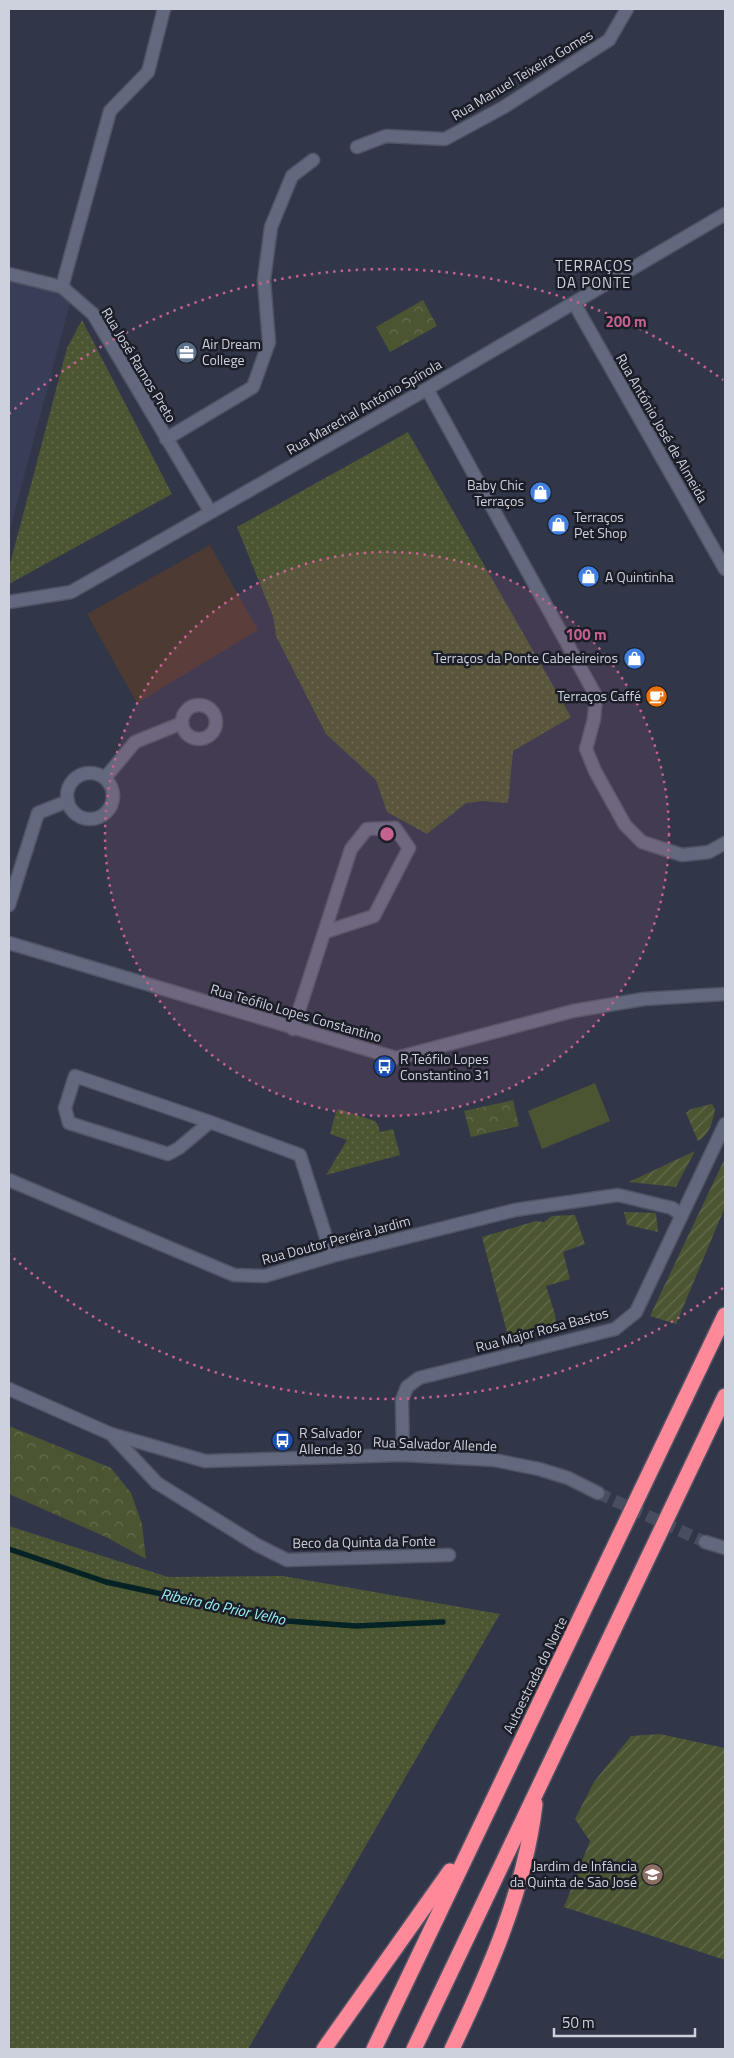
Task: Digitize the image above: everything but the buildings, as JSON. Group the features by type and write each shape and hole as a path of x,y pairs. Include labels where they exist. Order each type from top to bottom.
{"highway":[{"name":"Autoestrada do Norte","path":"374,2049 725,1315"},
{"path":"414,2049 725,1396"},
{"path":"452,2049 505,1927 522,1877 531,1834 536,1793"},
{"path":"324,2049 476,1836"}],"street":[{"path":"62,287 110,111 148,72 164,9"},
{"name":"Rua Manuel Teixeira Gomes","path":"357,147 386,136 444,139 504,107 609,40 627,9"},
{"path":"166,439 253,387 269,342 264,280 271,227 292,176 313,160"},
{"name":"Rua Marechal António Spínola","path":"9,602 71,592 427,389 725,214"},
{"name":"Rua José Ramos Preto","path":"9,274 62,287 93,314 210,512"},
{"name":"Rua António José de Almeida","path":"574,303 725,569"},
{"path":"427,389 596,696 594,719 586,749 595,771 625,825 642,842 682,855 709,852 725,843"},
{"path":"105,778 135,742 182,723"},
{"path":"86,773 94,773 105,778 110,784 114,797 112,805 101,816 93,818 84,818 77,814 68,801 69,788 72,781 86,773"},
{"path":"9,905 38,812 68,801"},
{"path":"293,1029 350,849 367,828 395,828 409,848 374,916 324,932"},
{"name":"Rua Teófilo Lopes Constantino","path":"9,943 293,1029 396,1058 573,1011 644,999 725,994"},
{"path":"210,1122 179,1148 168,1154 69,1123 65,1108 76,1076 210,1122 300,1155 332,1256"},
{"name":"Rua Major Rosa Bastos","path":"403,1455 402,1400 407,1387 419,1378 615,1329 636,1312 725,1124"},
{"name":"Rua Doutor Pereira Jardim","path":"9,1180 234,1275 265,1276 332,1256 515,1210 618,1195 672,1208 681,1215"},
{"name":"Rua Salvador Allende","path":"9,1390 110,1434 204,1461 403,1455 494,1460 539,1469 568,1478 598,1493"},
{"name":"Beco da Quinta da Fonte","path":"110,1434 157,1483 257,1545 288,1560 450,1555"},
{"path":"705,1542 724,1550"}],"shaded area":[{"path":"9,274 72,296 9,533"},
{"path":"210,545 258,630 137,703 87,614"}],"green space":[{"path":"423,300 437,326 390,352 376,327"},
{"path":"82,320 172,494 9,584 9,568 67,348"},
{"path":"408,432 571,717 513,751 508,803 483,801 466,803 427,834 387,812 376,780 326,734 276,636 273,616 237,527"},
{"path":"595,1083 610,1121 542,1149 528,1111"},
{"path":"513,1100 519,1126 471,1137 464,1111"},
{"path":"712,1104 715,1110 708,1132 698,1141 686,1113 691,1109"},
{"path":"339,1109 375,1121 380,1132 393,1129 400,1155 326,1175 347,1140 330,1134 336,1112"},
{"path":"695,1151 676,1187 629,1182"},
{"path":"725,1158 725,1207 676,1324 650,1316"},
{"path":"624,1212 656,1213 658,1232 627,1225"},
{"path":"575,1215 585,1244 563,1252 570,1279 546,1286 555,1314 556,1326 509,1340 482,1237 536,1221 544,1222 552,1216"},
{"path":"9,1426 111,1468 131,1493 142,1524 146,1559 106,1537 9,1494"},
{"path":"9,1526 168,1577 283,1576 500,1614 248,2049 9,2049"},
{"path":"660,1734 725,1748 725,1960 564,1907 590,1841 575,1819 594,1782 631,1736"}],"waterway":[{"name":"Ribeira do Prior Velho","path":"9,1549 106,1582 287,1621 356,1626 443,1622"}],"tunnel":[{"path":"598,1493 705,1542"}],"place":[{"name":"Air Dream College","path":"186,352"},
{"name":"Baby Chic Terraços","path":"540,493"},
{"name":"Terraços Pet Shop","path":"558,525"},
{"name":"A Quintinha","path":"589,577"},
{"name":"Terraços da Ponte Cabeleireiros","path":"634,658"},
{"name":"Terraços Caffé","path":"657,696"},
{"name":"R Teófilo Lopes Constantino 31","path":"384,1067"},
{"name":"R Salvador Allende 30","path":"283,1441"},
{"name":"Jardim de Infância da Quinta de São José","path":"653,1874"}],"district":[{"name":"TERRAÇOS DA PONTE","path":"594,274"}]}
